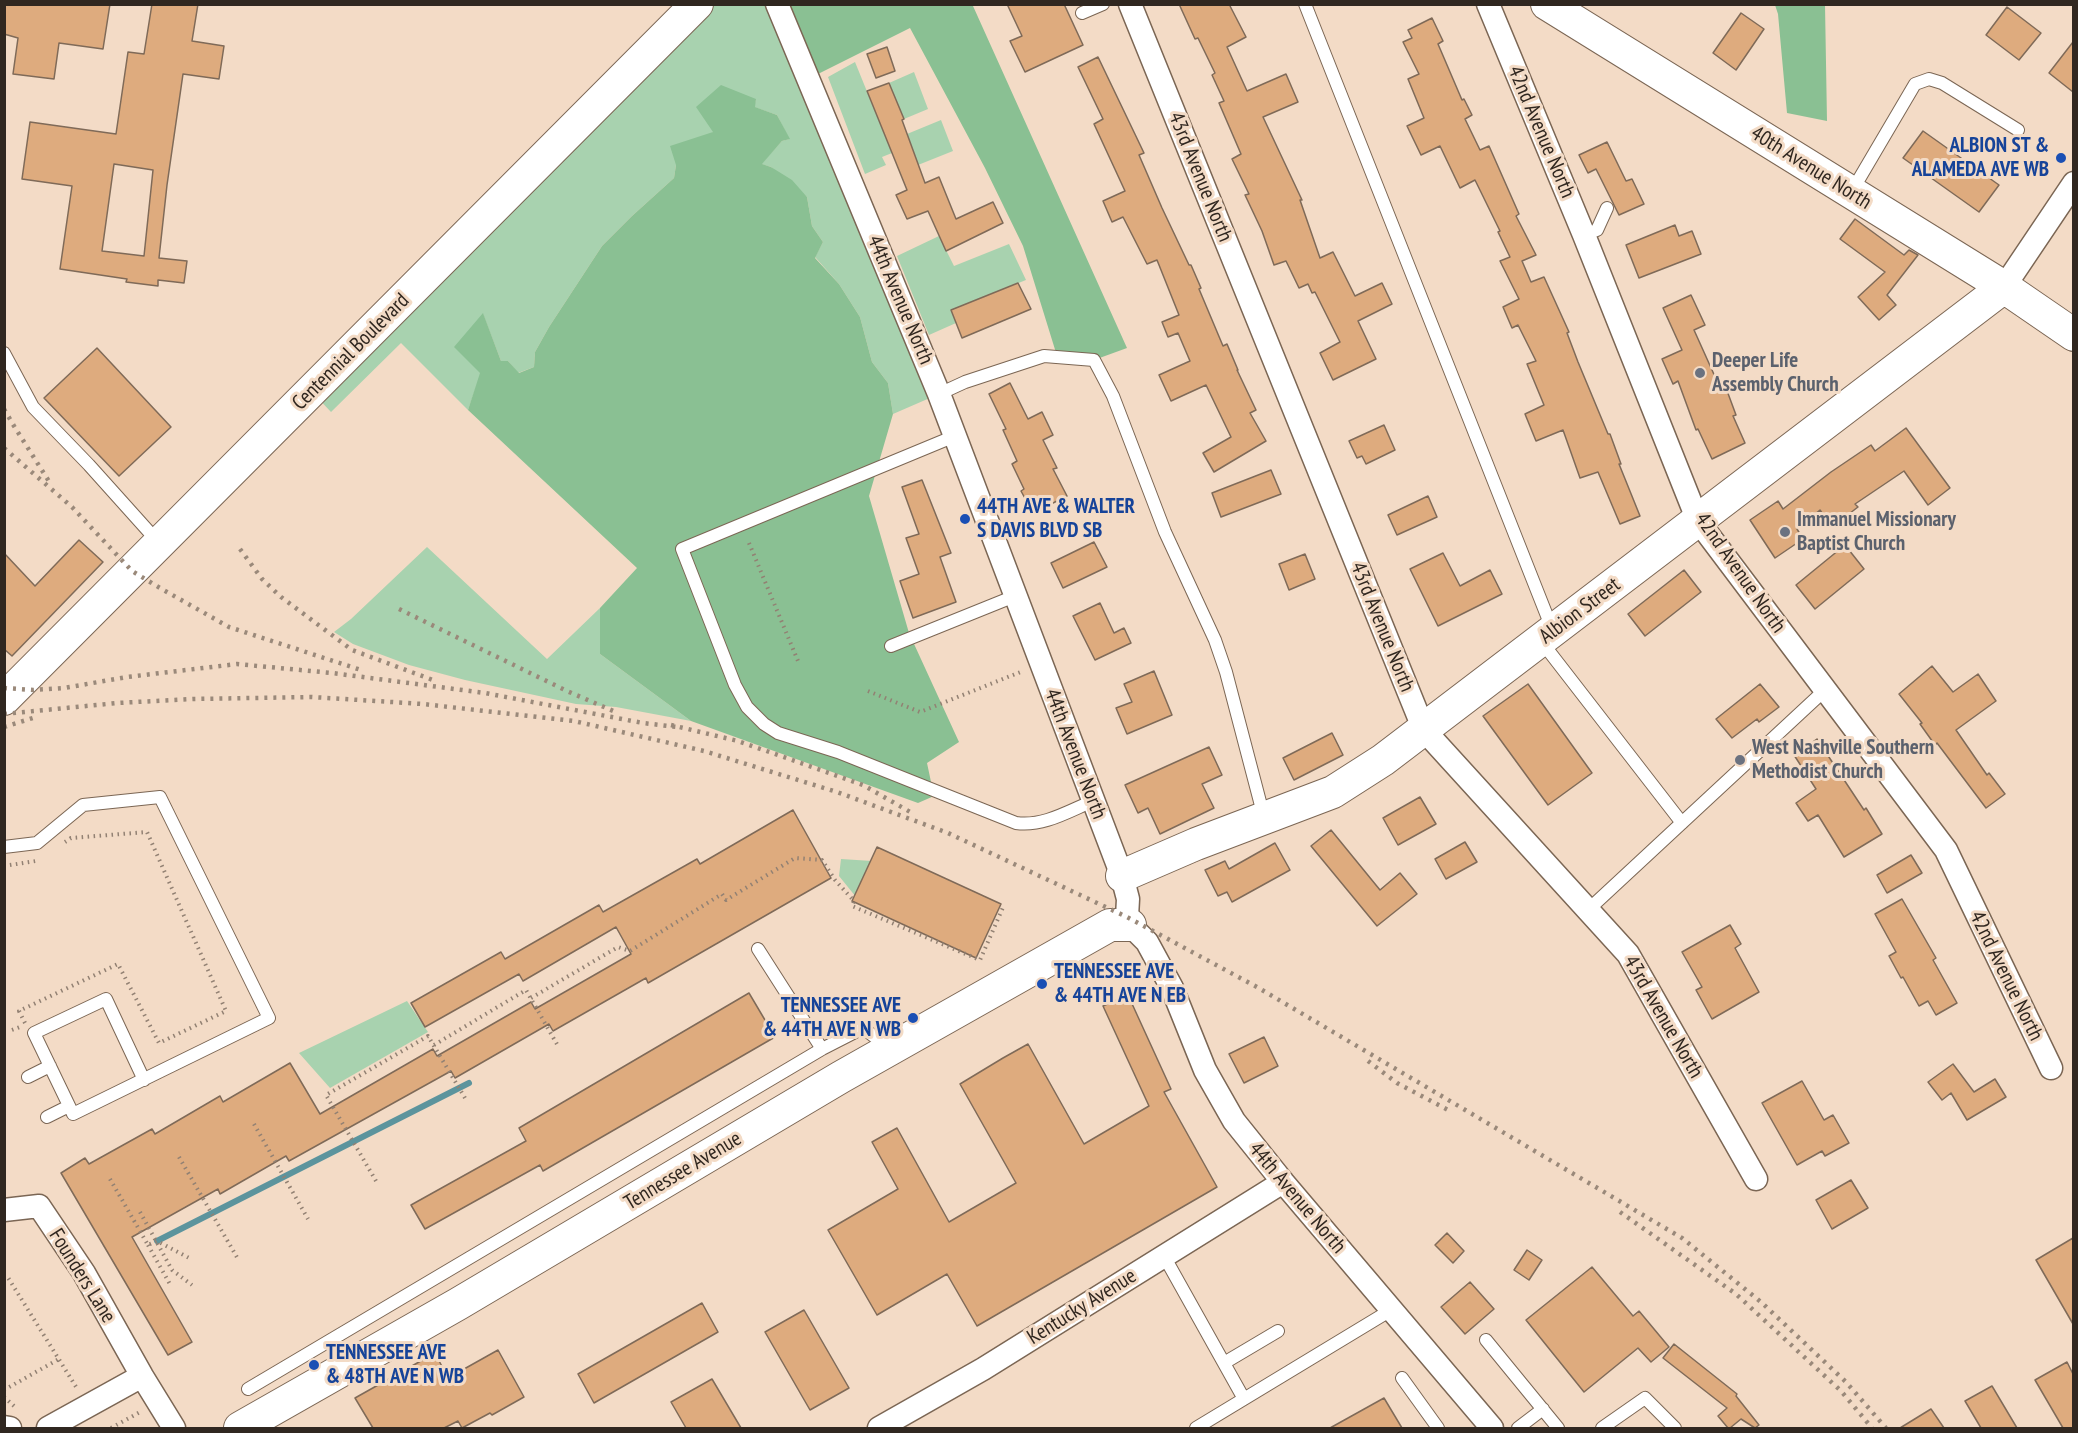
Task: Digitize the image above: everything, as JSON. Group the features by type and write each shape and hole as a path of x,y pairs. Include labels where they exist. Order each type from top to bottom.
{"street":[{"name":"44th Avenue North","path":"777,4 939,394 1122,876 1128,899 1127,917 1130,925 1147,942 1172,988 1204,1070 1233,1121 1492,1428"},
{"name":"43rd Avenue North","path":"1130,4 1424,730 1628,954 1756,1179"},
{"name":"42nd Avenue North","path":"1488,4 1584,235 1698,521 1946,850 2051,1068"},
{"name":"40th Avenue North","path":"1546,4 2004,287 2073,335"},
{"name":"Centennial Boulevard","path":"4,699 694,6"},
{"path":"2004,287 2073,183"},
{"name":"Albion Street","path":"1122,876 1196,844 1333,792 1383,760 2004,287"},
{"name":"Tennessee Avenue","path":"240,1428 458,1304 891,1049 1110,926 1130,925"},
{"name":"Kentucky Avenue","path":"879,1428 983,1369 1283,1182"},
{"name":"Founders Lane","path":"4,1210 39,1206 84,1273 174,1428"},
{"path":"48,1428 142,1376"},
{"path":"4,1427 9,1428"}],"lane":[{"path":"1082,13 1103,4"},
{"path":"1305,4 1547,636 1682,823"},
{"path":"1851,192 1915,84 1929,79 1942,83 2018,130"},
{"path":"1584,235 1597,230 1607,208"},
{"path":"4,353 33,407 160,544"},
{"path":"939,394 965,382 1044,356 1094,360 1113,396 1165,532 1215,640 1226,672 1264,817"},
{"path":"955,436 682,549 735,686 747,707 764,724 778,733 838,752 1016,823 1028,825 1041,822 1094,801"},
{"path":"891,646 1015,596"},
{"path":"1588,910 1825,690"},
{"path":"6,846 37,843 83,805 160,797 269,1017 144,1080 73,1114 34,1033 106,999 144,1080"},
{"path":"758,949 822,1049"},
{"path":"248,1389 822,1049 863,1028 891,1049"},
{"path":"28,1077 50,1066"},
{"path":"47,1117 69,1106"},
{"path":"1164,1256 1244,1399"},
{"path":"1196,1428 1391,1310"},
{"path":"1224,1363 1278,1331"},
{"path":"1486,1340 1558,1428"},
{"path":"1402,1378 1438,1428"},
{"path":"1602,1428 1645,1398 1675,1428"},
{"path":"1518,1428 1543,1409"}],"path":[{"path":"749,543 798,661"},
{"path":"868,691 920,712 1023,670"},
{"path":"63,844 71,838 147,832 226,1011 159,1043"},
{"path":"4,866 36,861 45,855"},
{"path":"531,998 618,947 630,951 722,894 726,900 795,858 822,860 834,880 854,901 852,906 980,960 1005,905"},
{"path":"434,1045 526,990 558,1046"},
{"path":"376,1181 326,1095 428,1036 465,1098"},
{"path":"254,1124 308,1219"},
{"path":"179,1157 238,1259"},
{"path":"110,1179 171,1286"},
{"path":"140,1212 172,1270 192,1285"},
{"path":"148,1245 155,1241"},
{"path":"155,1241 190,1259"},
{"path":"4,1277 7,1276 81,1395"},
{"path":"4,1390 59,1359"},
{"path":"111,1428 146,1409"}],"green space":[{"path":"701,4 770,4 939,394 893,414 888,383 872,362 860,317 839,284 815,257 823,242 812,226 807,197 771,167 761,164 782,141 789,139 777,115 754,107 756,99 713,132 676,165 674,178 602,246 549,327 535,352 534,367 518,373 508,361 501,361 483,314 481,373 468,410 401,343 331,412 312,392"},
{"path":"778,5 976,5 973,6 1127,348 1094,360 1057,356 1023,246 985,168 910,28 808,79"},
{"path":"1775,5 1825,5 1827,121 1787,113 1778,14"},
{"path":"855,62 892,153 882,157 886,165 865,174 828,77"},
{"path":"914,72 928,109 904,119 889,83"},
{"path":"721,85 756,99 755,107 777,115 790,139 782,141 762,164 792,180 807,197 812,226 823,242 815,258 839,284 860,317 872,362 888,383 893,414 869,496 909,633 959,742 927,763 934,796 918,803 691,721 600,654 600,608 637,568 468,410 480,373 454,347 483,313 501,361 508,361 519,373 534,367 535,352 549,327 602,246 674,178 676,165 670,146 713,132 696,107"},
{"path":"941,120 953,151 918,165 907,134"},
{"path":"939,236 954,266 1009,244 1026,280 951,310 956,323 929,335 897,256"},
{"path":"427,547 547,659 600,608 600,654 691,721 616,707 576,704 465,680 409,665 353,644 334,632 351,619"},
{"path":"841,859 872,861 856,897 839,876"},
{"path":"407,1001 428,1032 330,1088 299,1053"}],"building":[{"path":"4,4 110,4 103,49 59,43 54,79 13,74 18,38 4,34"},
{"path":"152,4 198,4 192,41 224,46 219,79 183,74 159,258 187,261 184,283 158,280 158,286 60,269 72,186 22,179 30,122 116,134 128,52 144,54","holes":["114,164 153,170 144,256 102,251"]},
{"path":"1007,4 1064,4 1083,45 1025,72 1010,41 1022,36"},
{"path":"1179,4 1229,4 1246,37 1227,47 1247,91 1286,74 1298,102 1263,117 1302,200 1300,200 1320,258 1333,252 1355,296 1382,283 1392,304 1358,321 1376,359 1333,380 1320,353 1340,342 1315,292 1312,293 1308,284 1299,288 1286,261 1274,265 1262,231 1245,195 1249,194 1232,159 1241,154 1219,103 1224,101 1212,75 1215,73 1198,38 1195,39"},
{"path":"2007,7 2041,33 2019,60 1986,35"},
{"path":"1741,13 1764,29 1736,70 1713,53"},
{"path":"1432,18 1443,41 1438,44 1462,100 1464,99 1472,115 1465,119 1480,150 1489,146 1519,214 1516,216 1536,255 1522,261 1531,282 1544,277 1569,332 1567,333 1578,362 1608,434 1610,434 1621,464 1619,464 1640,516 1620,524 1598,472 1580,478 1563,430 1536,441 1525,414 1544,405 1527,364 1536,361 1518,325 1512,328 1503,307 1519,299 1500,261 1510,257 1498,232 1500,231 1475,180 1460,188 1440,146 1421,155 1407,126 1424,118 1408,79 1419,74 1403,42 1412,38 1408,30"},
{"path":"2073,42 2073,92 2049,73"},
{"path":"887,47 895,71 876,78 867,54"},
{"path":"1098,57 1144,153 1139,155 1162,208 1191,265 1223,346 1227,344 1256,410 1250,413 1266,441 1214,472 1203,453 1231,437 1206,385 1171,401 1159,375 1190,361 1178,333 1168,337 1162,322 1179,315 1157,260 1147,264 1123,217 1112,222 1103,201 1125,191 1094,124 1103,119 1078,67"},
{"path":"889,83 904,119 902,120 925,183 939,177 956,219 993,202 1003,223 946,251 928,211 907,219 896,195 907,190 867,91"},
{"path":"1923,131 1999,185 1979,212 1903,158"},
{"path":"1607,142 1626,181 1632,179 1644,204 1619,215 1596,169 1588,173 1579,155"},
{"path":"1855,219 1904,255 1909,250 1918,255 1887,295 1896,305 1879,320 1858,297 1885,272 1840,239"},
{"path":"1675,225 1679,236 1692,231 1701,254 1639,278 1626,245"},
{"path":"1018,283 1031,309 962,338 951,310"},
{"path":"1691,295 1705,325 1694,330 1721,390 1726,388 1736,415 1733,416 1745,443 1712,459 1698,429 1696,430 1678,381 1673,384 1662,359 1682,350 1663,308"},
{"path":"97,348 171,427 119,476 44,398"},
{"path":"1010,383 1028,419 1042,412 1053,435 1043,440 1057,468 1053,469 1067,496 1033,513 1021,491 1024,489 1012,464 1017,461 1003,430 1006,429 989,394"},
{"path":"1384,425 1395,450 1366,464 1362,456 1357,458 1349,441"},
{"path":"1906,428 1950,488 1928,505 1904,471 1855,504 1858,507 1832,527 1820,510 1797,529 1803,539 1775,558 1750,520 1778,501 1783,509 1871,445 1875,451"},
{"path":"1271,470 1281,494 1221,517 1212,493"},
{"path":"922,480 951,553 940,557 956,602 913,618 900,581 919,574 906,538 919,534 902,487"},
{"path":"1428,496 1437,517 1397,535 1388,515"},
{"path":"79,540 103,562 12,656 4,649 4,553 35,586"},
{"path":"1094,542 1107,567 1063,588 1051,563"},
{"path":"1845,545 1864,569 1815,609 1796,585"},
{"path":"1443,553 1460,586 1490,570 1502,594 1438,626 1410,569"},
{"path":"1305,554 1315,579 1289,590 1279,564"},
{"path":"1684,570 1701,592 1645,636 1628,614"},
{"path":"1100,603 1114,633 1124,628 1131,643 1095,660 1073,616"},
{"path":"1932,666 1953,692 1978,674 1996,701 1956,730 1987,775 1989,773 2005,794 1986,808 1937,743 1935,745 1920,724 1922,723 1899,694"},
{"path":"1154,671 1172,715 1127,734 1116,708 1132,702 1124,684"},
{"path":"1528,684 1592,773 1548,805 1483,716"},
{"path":"1760,684 1779,707 1759,722 1757,719 1732,738 1716,719"},
{"path":"1332,733 1343,755 1294,780 1283,758"},
{"path":"1817,739 1882,834 1844,857 1818,815 1808,821 1796,803 1816,789 1794,755"},
{"path":"1209,747 1222,775 1202,784 1214,808 1160,834 1148,808 1138,813 1125,785"},
{"path":"1420,797 1436,824 1398,845 1383,818"},
{"path":"793,810 831,878 648,983 646,978 553,1031 549,1024 455,1078 451,1071 289,1161 286,1156 220,1194 218,1189 132,1237 192,1342 168,1355 61,1173 85,1158 89,1164 152,1129 155,1134 220,1096 223,1102 290,1063 320,1114 433,1049 437,1056 531,1002 535,1009 631,954 616,927 523,981 519,974 425,1027 411,1003 501,952 505,959 599,905 603,912 697,859 700,864"},
{"path":"1331,830 1380,890 1400,873 1417,894 1377,926 1311,846"},
{"path":"1465,842 1477,862 1446,879 1435,859"},
{"path":"1275,843 1290,870 1232,902 1227,892 1218,896 1205,870 1225,861 1229,869"},
{"path":"877,847 1001,904 976,958 852,901"},
{"path":"1911,855 1922,873 1887,893 1877,875"},
{"path":"1902,899 1936,958 1933,960 1957,1003 1936,1015 1928,1001 1919,1006 1903,977 1901,978 1889,956 1896,952 1875,914"},
{"path":"1730,925 1741,944 1735,948 1759,992 1712,1019 1696,990 1702,987 1682,952"},
{"path":"749,993 775,1037 543,1171 540,1165 425,1229 411,1205 526,1141 519,1128"},
{"path":"1128,995 1171,1089 1164,1092 1217,1187 977,1326 947,1274 877,1315 828,1230 898,1189 872,1142 897,1128 949,1222 1016,1183 960,1084 1003,1058 1028,1044 1084,1144 1149,1106 1103,1006"},
{"path":"1264,1037 1278,1066 1244,1083 1229,1054"},
{"path":"1953,1064 1974,1092 1995,1079 2006,1097 1967,1120 1951,1093 1942,1100 1928,1082"},
{"path":"1802,1081 1824,1120 1833,1115 1849,1143 1825,1156 1822,1151 1797,1165 1762,1103"},
{"path":"1851,1180 1868,1208 1832,1229 1816,1200"},
{"path":"1447,1233 1464,1251 1453,1263 1435,1245"},
{"path":"2073,1238 2073,1324 2036,1260"},
{"path":"1527,1250 1542,1260 1529,1280 1514,1270"},
{"path":"1592,1267 1633,1316 1639,1311 1669,1347 1651,1362 1638,1348 1584,1392 1526,1320"},
{"path":"1470,1282 1494,1309 1465,1334 1441,1307"},
{"path":"702,1303 718,1332 594,1403 578,1374"},
{"path":"804,1310 849,1388 810,1410 765,1332"},
{"path":"1674,1344 1737,1394 1736,1396 1759,1425 1755,1428 1741,1419 1728,1428 1718,1416 1727,1408 1663,1358"},
{"path":"498,1350 524,1397 462,1428 458,1421 444,1428 373,1428 355,1398 435,1353 448,1378"},
{"path":"2067,1362 2073,1374 2073,1428 2063,1428 2035,1380"},
{"path":"712,1379 741,1428 686,1428 671,1402"},
{"path":"1992,1386 2017,1428 1981,1428 1965,1401"},
{"path":"1384,1398 1402,1428 1330,1428"},
{"path":"1931,1409 1944,1428 1900,1428"}],"waterway":[{"path":"157,1241 469,1083"}],"railway":[{"path":"4,409 50,483"},
{"path":"4,448 72,507 132,571 229,627 361,670"},
{"path":"240,549 262,579 281,597 352,650 433,680"},
{"path":"399,609 567,691 618,713"},
{"path":"4,688 33,690 64,688 127,677 237,664 332,673 485,693 643,723 677,727"},
{"path":"4,714 117,703 312,697 423,704 574,721 704,751 837,792 948,833 1127,917 1257,987 1682,1238 1761,1302 1846,1382 1886,1428"},
{"path":"4,727 36,717"},
{"path":"671,725 738,741 863,785 912,813"},
{"path":"1368,1061 1397,1083 1450,1111"},
{"path":"1620,1212 1736,1294 1841,1391 1872,1428"}],"place":[{"name":"ALBION ST & ALAMEDA AVE WB","path":"2061,158"},
{"name":"Deeper Life Assembly Church","path":"1700,373"},
{"name":"44TH AVE & WALTER S DAVIS BLVD SB","path":"965,519"},
{"name":"Immanuel Missionary Baptist Church","path":"1785,532"},
{"name":"West Nashville Southern Methodist Church","path":"1740,760"},
{"name":"TENNESSEE AVE & 44TH AVE N EB","path":"1042,984"},
{"name":"TENNESSEE AVE & 44TH AVE N WB","path":"913,1018"},
{"name":"TENNESSEE AVE & 48TH AVE N WB","path":"314,1365"}]}
